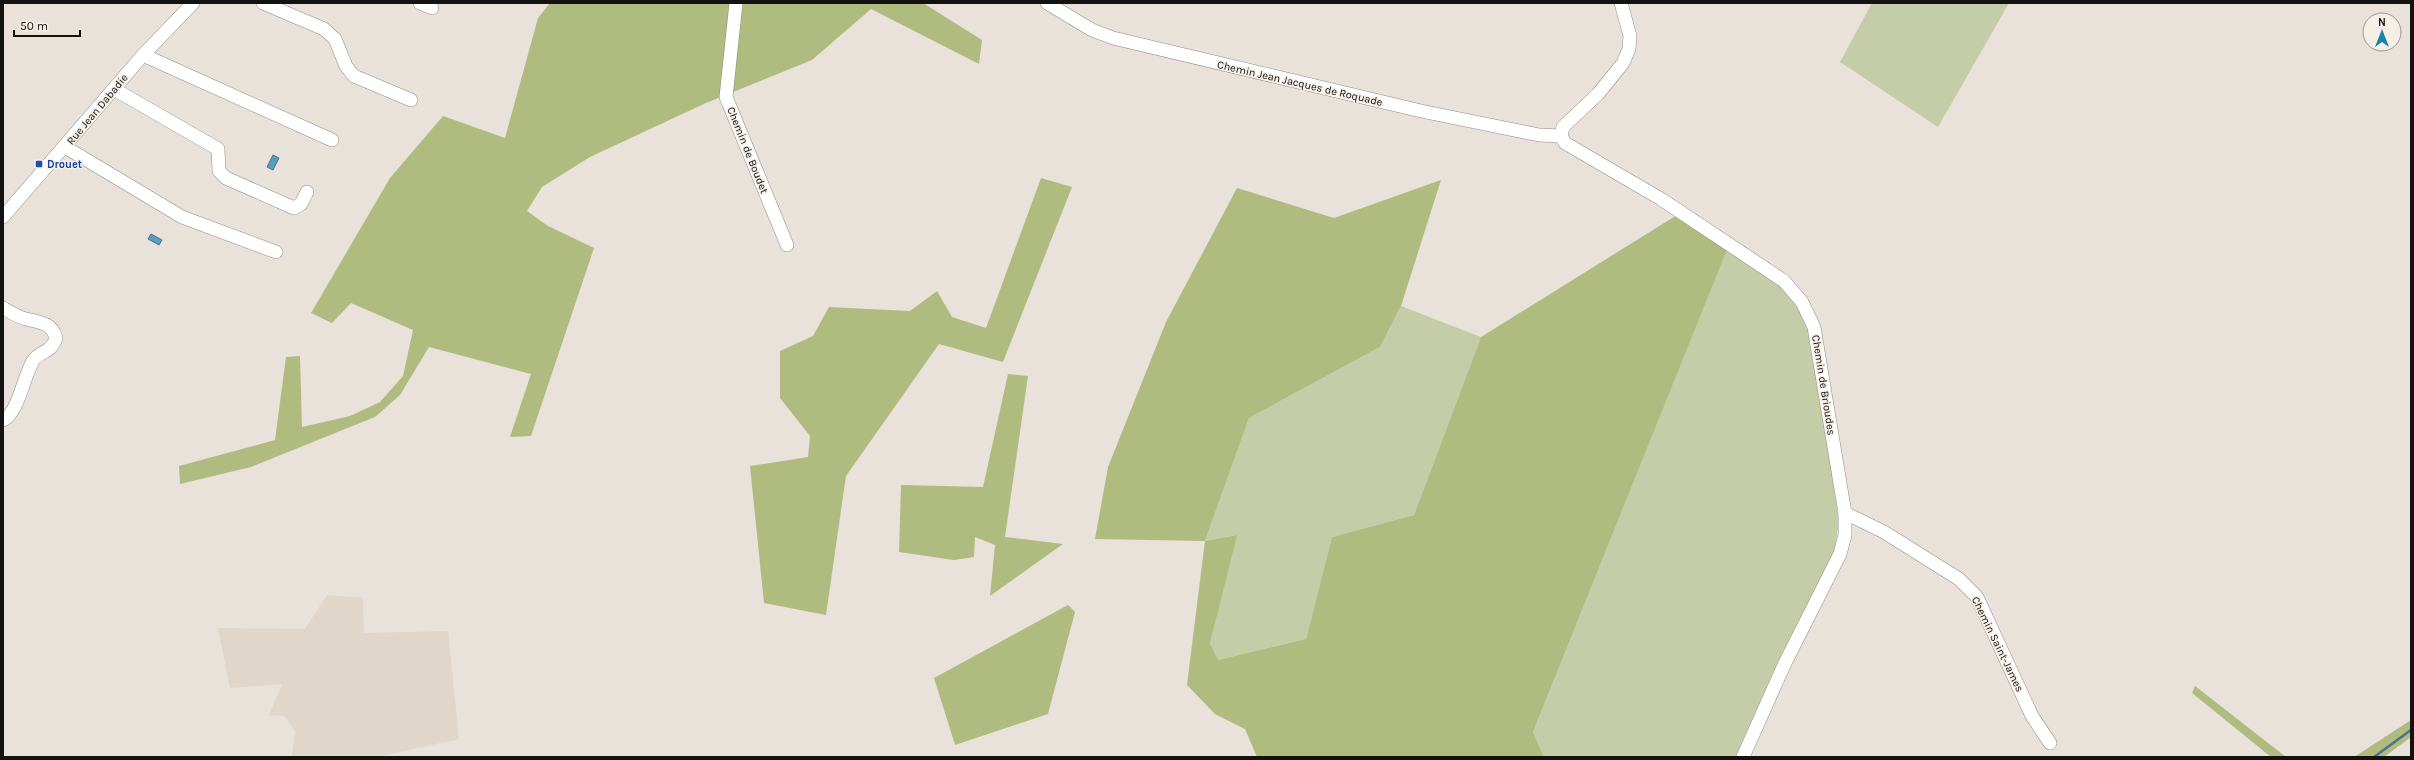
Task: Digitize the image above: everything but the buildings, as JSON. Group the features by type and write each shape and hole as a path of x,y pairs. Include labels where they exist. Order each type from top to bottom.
{"street":[{"name":"Rue Jean Dabadie","path":"3,217 143,55 193,3"},
{"path":"263,3 324,29 335,39 346,66 354,76 411,100"},
{"name":"Chemin de Boudet","path":"736,3 726,97 787,245"},
{"name":"Chemin Jean Jacques de Roquade","path":"1047,3 1092,30 1113,38 1423,111 1538,136 1561,136"},
{"path":"1561,136 1563,127 1569,118 1598,94 1623,63 1629,49 1630,36 1621,3"},
{"path":"143,55 332,140"},
{"path":"114,89 218,149 219,172 226,178 294,208 301,204 307,192"},
{"name":"Chemin de Brioudes","path":"1561,136 1569,148 1661,199 1784,281 1802,302 1814,327 1845,513 1845,535 1840,554 1785,663 1742,757"},
{"path":"65,147 182,217 276,252"},
{"path":"3,308 26,319 51,327 56,338 50,350 33,360 11,413 3,420"},
{"name":"Chemin Saint-James","path":"1845,513 1884,532 1959,578 1977,597 2032,716 2050,744"}],"shaded area":[{"path":"327,595 363,598 364,633 448,631 459,739 377,757 292,757 295,731 284,716 269,715 282,684 230,688 218,628 305,629"}],"green space":[{"path":"550,3 923,3 982,40 979,64 871,9 812,60 706,103 590,157 542,187 527,211 548,226 594,248 531,436 510,437 531,374 429,347 400,395 375,417 251,467 180,484 179,466 275,440 286,357 300,356 302,427 350,416 380,402 403,376 413,330 351,303 332,323 311,313 390,178 443,116 505,138 538,18"},
{"path":"1872,3 2009,3 1938,127 1840,62"},
{"path":"1041,178 1072,187 1003,362 939,344 846,476 826,615 764,603 750,466 808,457 810,436 780,398 780,351 813,336 829,307 910,311 937,291 952,317 986,328"},
{"path":"1441,180 1401,306 1380,347 1249,418 1205,541 1095,539 1108,467 1166,322 1237,188 1334,218"},
{"path":"1677,215 1727,250 1533,732 1544,757 1257,757 1245,729 1215,714 1187,685 1205,541 1237,535 1210,644 1218,660 1306,639 1332,537 1414,515 1481,337"},
{"path":"1727,250 1764,273 1783,288 1794,302 1809,335 1814,352 1839,522 1834,553 1737,757 1544,757 1533,732"},
{"path":"1401,306 1481,337 1414,515 1332,537 1306,639 1218,660 1210,645 1236,535 1205,541 1249,418 1380,347"},
{"path":"1008,374 1028,376 1005,537 1063,544 990,596 995,545 975,537 974,557 954,560 899,552 901,485 983,487"},
{"path":"1068,605 1075,612 1048,714 955,745 934,678"},
{"path":"2195,686 2286,757 2271,757 2192,693"},
{"path":"2411,720 2411,737 2384,757 2354,757"}],"water":[{"path":"273,155 279,158 273,170 267,167"},
{"path":"151,234 162,240 159,245 148,239"}],"waterway":[{"path":"2374,757 2411,730"}],"place":[{"name":"Drouet","path":"39,164"}]}
